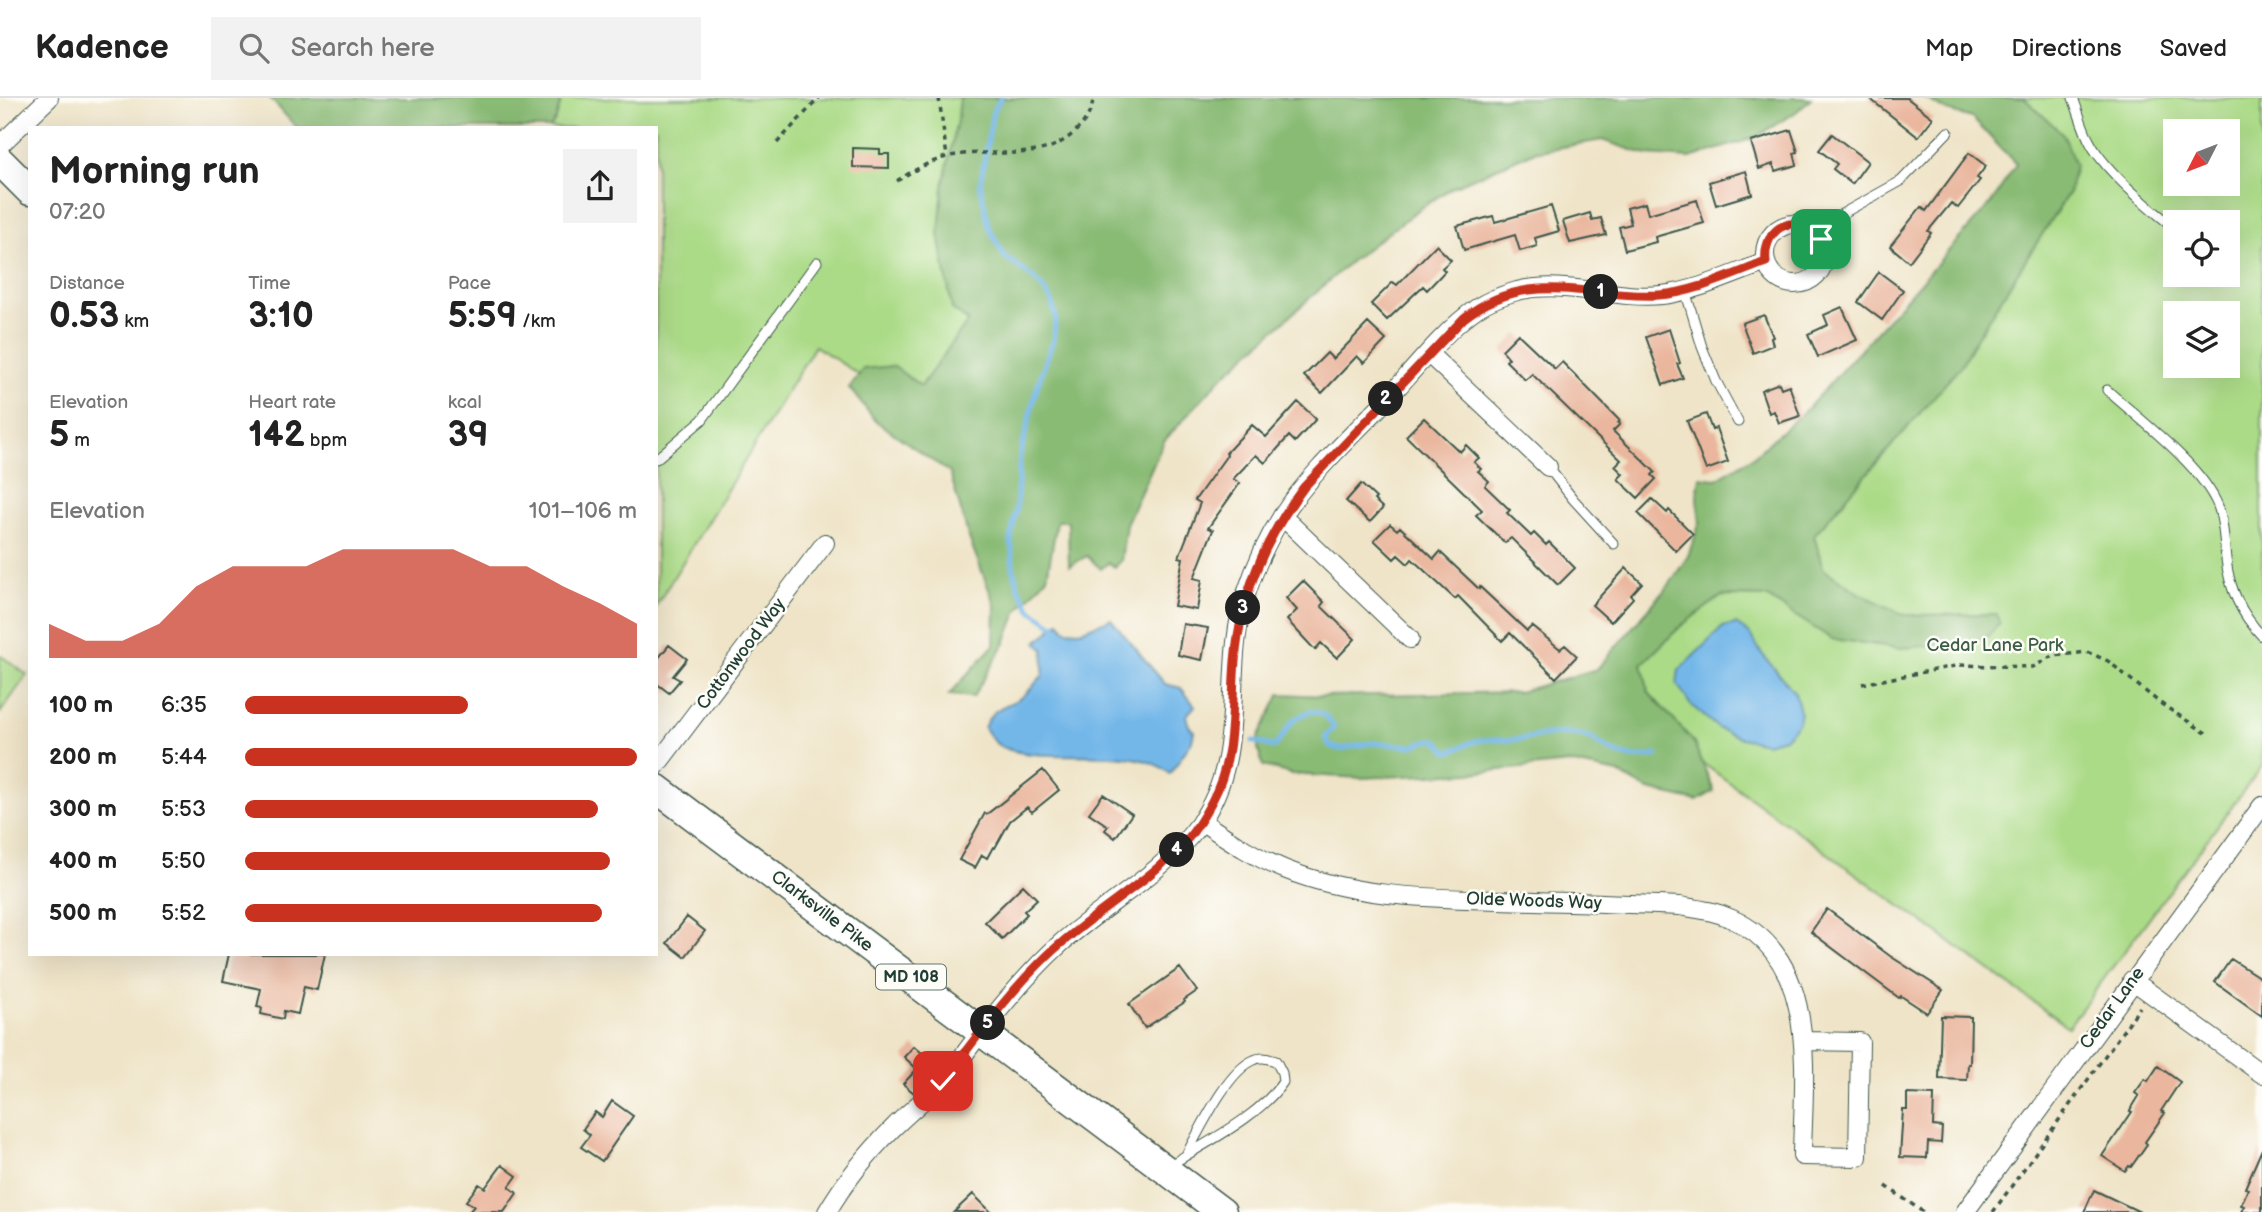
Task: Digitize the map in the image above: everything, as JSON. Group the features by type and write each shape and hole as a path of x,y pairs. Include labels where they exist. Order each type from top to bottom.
{"main road":[{"path":"0,161 28,189"},
{"name":"Clarksville Pike","path":"658,789 982,1030 1175,1162 1222,1212"}],"street":[{"path":"0,145 49,98"},
{"path":"1788,224 1798,224 1813,230 1825,248 1822,268 1815,276 1797,284 1787,283 1770,271 1766,262 1767,243 1772,234 1788,224"},
{"path":"827,1212 841,1189 865,1160 892,1129 943,1081 982,1030 1046,956 1163,863 1184,844 1201,821 1226,771 1235,661 1245,597 1260,559 1282,516 1304,487 1464,318 1500,296 1522,290 1564,289 1651,295 1685,290 1766,262"},
{"path":"1429,354 1548,467"},
{"path":"1282,516 1410,639"},
{"name":"Cottonwood Way","path":"658,763 825,543"},
{"name":"Cedar Lane","path":"1965,1212 2132,980 2262,806"},
{"name":"Olde Woods Way","path":"1201,821 1254,855 1284,869 1346,888 1424,898 1680,906 1722,915 1754,932 1774,954 1788,977 1798,1002 1804,1041 1802,1156 1858,1157 1860,1042 1804,1041"},
{"path":"2132,980 2262,1074"}],"lane":[{"path":"2073,98 2091,144 2099,155 2163,219"},
{"path":"1813,230 1901,181 1948,132"},
{"path":"658,457 702,420 817,262"},
{"path":"1685,290 1702,347 1738,422"},
{"path":"2107,390 2193,468 2209,490 2218,508 2234,592 2242,612 2262,636"},
{"path":"1548,467 1614,544"},
{"path":"1265,1057 1276,1061 1283,1082 1275,1094 1256,1110 1175,1162 1224,1088 1252,1060 1265,1057"}],"path":[{"path":"777,143 819,98"},
{"path":"939,98 947,157"},
{"path":"897,181 947,157 1018,153 1059,144 1074,134 1088,116 1093,98"},
{"path":"1862,684 1960,665 2033,667 2053,656 2087,652 2108,661 2160,703 2206,733"},
{"path":"1993,1212 2150,994"},
{"path":"1886,1185 1923,1212"}],"green space":[{"path":"270,98 562,98 551,126 295,126"},
{"path":"305,98 1291,98 1074,516 815,346 658,603 658,126 332,126"},
{"path":"960,98 1811,98 1796,112 1754,138 1690,158 1647,155 1602,140 1533,152 1451,188 1414,213 1352,260 1220,379 1164,441 1126,524 1121,561 1115,567 1108,563 1101,569 1087,556 1069,566 1068,521 1057,521 1047,577 1018,610 1005,643 973,697 949,695 994,645 995,605 969,538 950,473 876,421 849,388 863,369 893,366 921,386 968,321 952,309 939,234 943,186"},
{"path":"1925,98 2024,98 2064,135 2075,165 2069,192 1960,367 1814,535 1823,569 1861,594 1904,615 1997,614 2000,622 1989,636 1967,643 1901,648 1832,639 1766,597 1722,596 1682,625 1642,664 1649,693 1693,741 1714,791 1697,801 1649,790 1618,773 1569,763 1471,773 1361,778 1291,774 1263,766 1258,737 1280,694 1325,696 1519,692 1597,669 1669,585 1688,556 1700,522 1697,498 1700,477 1716,479 1753,457 1810,406 1992,202 2016,164 1972,118 1947,111"},
{"name":"Cedar Lane Park","path":"1978,98 2262,98 2262,766 2068,1027 1600,689 2064,166"},
{"path":"0,655 27,675 0,713"}],"water":[{"path":"1111,619 1165,684 1181,688 1195,706 1186,716 1194,731 1192,741 1170,774 1155,764 1135,759 1042,755 1020,752 994,742 984,728 992,715 1023,696 1043,675 1044,650 1037,642 1059,622 1066,630 1080,631"},
{"path":"1736,624 1749,633 1762,654 1795,693 1800,711 1798,724 1784,738 1766,743 1741,738 1719,729 1690,704 1677,684 1679,670 1723,627"}],"building":[{"path":"1869,98 1907,98 1933,118 1918,137"},
{"path":"1791,130 1798,152 1794,153 1797,165 1775,171 1773,164 1759,169 1751,142"},
{"path":"1832,134 1868,162 1852,184 1833,169 1837,164 1819,150"},
{"path":"853,148 880,149 880,154 889,154 889,168 853,167"},
{"path":"1969,153 1986,166 1977,178 1980,180 1958,208 1951,203 1928,231 1931,233 1909,262 1890,246 1921,207 1926,211"},
{"path":"1746,171 1752,194 1716,205 1709,182"},
{"path":"1697,200 1704,223 1655,237 1656,242 1625,250 1619,227 1631,224 1627,208 1645,203 1648,214"},
{"path":"1551,206 1559,231 1535,238 1537,246 1520,251 1515,235 1464,250 1457,226 1493,216 1495,222"},
{"path":"1590,213 1592,220 1601,218 1606,235 1570,243 1563,221"},
{"path":"1436,245 1451,260 1442,268 1445,271 1427,290 1423,286 1387,320 1371,304 1393,282 1397,285"},
{"path":"1879,272 1903,290 1882,320 1858,302"},
{"path":"1842,307 1857,340 1818,357 1808,334 1828,325 1824,315"},
{"path":"1764,315 1773,337 1773,345 1753,353 1742,323"},
{"path":"1368,323 1386,340 1364,363 1357,356 1322,393 1304,376 1327,353 1333,359"},
{"path":"1669,329 1683,378 1663,385 1646,337"},
{"path":"1518,334 1555,369 1562,362 1620,421 1613,431 1655,472 1652,475 1656,479 1638,498 1618,479 1623,474 1615,466 1621,460 1532,374 1525,380 1506,361 1509,358 1502,350"},
{"path":"1779,383 1781,388 1789,385 1800,416 1779,423 1774,411 1769,413 1761,390"},
{"path":"1298,402 1316,419 1295,442 1289,436 1265,463 1256,455 1233,479 1240,483 1208,528 1213,530 1194,578 1202,580 1197,610 1174,606 1183,558 1179,557 1200,503 1195,500 1226,453 1252,425 1266,437"},
{"path":"1706,414 1712,430 1716,428 1728,462 1706,470 1687,421"},
{"path":"1424,418 1460,452 1466,445 1479,458 1474,462 1481,469 1478,471 1489,481 1485,486 1510,510 1507,513 1531,536 1534,533 1546,545 1549,542 1575,568 1558,585 1511,538 1505,543 1476,515 1482,510 1406,436"},
{"path":"1361,484 1383,508 1370,522 1346,501"},
{"path":"1652,499 1667,513 1669,510 1693,534 1676,551 1638,513"},
{"path":"1390,524 1397,530 1400,527 1434,559 1440,552 1527,631 1532,626 1560,649 1565,645 1577,656 1556,678 1510,633 1502,641 1458,596 1455,599 1412,559 1408,564 1398,555 1394,559 1374,540"},
{"path":"1626,568 1642,583 1631,595 1633,598 1611,622 1592,605"},
{"path":"1303,581 1324,602 1321,606 1355,639 1337,658 1321,643 1315,650 1287,620 1297,610 1286,598"},
{"path":"1183,624 1208,628 1202,660 1178,655"},
{"path":"669,645 687,659 673,676 680,680 669,693 658,685 658,659"},
{"path":"1043,770 1059,790 1032,812 1027,807 1010,821 995,848 993,847 987,858 982,855 975,868 959,860 985,813"},
{"path":"1103,794 1132,814 1115,838 1105,830 1108,826 1089,813"},
{"path":"1023,885 1037,899 1024,911 1027,914 1002,939 985,922"},
{"path":"1827,909 1890,956 1943,990 1927,1013 1901,996 1899,998 1811,932"},
{"path":"687,917 705,931 685,957 667,943"},
{"path":"229,956 325,956 317,990 304,987 298,1014 284,1011 283,1019 261,1014 262,1008 257,1007 261,989 223,981"},
{"path":"2231,959 2262,979 2262,1016 2215,982"},
{"path":"1180,968 1197,991 1145,1028 1129,1004"},
{"path":"1941,1016 1971,1017 1967,1080 1939,1079"},
{"path":"914,1046 939,1068 914,1093 903,1084 917,1069 904,1057"},
{"path":"2158,1066 2180,1082 2161,1111 2165,1113 2145,1142 2147,1144 2131,1167 2125,1171 2102,1156 2132,1112 2130,1111 2139,1096 2135,1093 2145,1079 2148,1081"},
{"path":"1907,1094 1934,1095 1933,1126 1942,1127 1941,1143 1928,1142 1927,1158 1900,1157 1903,1110 1907,1110"},
{"path":"612,1101 633,1116 602,1161 581,1147 590,1135 583,1129 595,1112 602,1117"},
{"path":"2262,1149 2262,1212 2241,1212 2248,1189 2245,1188"},
{"path":"502,1165 517,1176 509,1187 517,1193 504,1212 469,1212 474,1206 466,1201 479,1184 485,1188"},
{"path":"2094,1190 2140,1212 2084,1212"},
{"path":"973,1194 991,1212 954,1212"}],"waterway":[{"path":"1001,98 993,111 980,185 989,227 1004,256 1036,280 1051,299 1056,318 1053,340 1037,387 1020,456 1011,539 1013,568 1019,589 1031,610 1058,628"},
{"path":"1253,741 1274,747 1296,718 1312,711 1324,715 1333,725 1333,729 1325,737 1330,746 1340,749 1371,743 1413,746 1424,741 1437,740 1448,752 1482,740 1572,734 1585,736 1627,757 1657,755"}],"route":[{"path":"943,1081 982,1030 1046,956 1163,863 1184,844 1201,821 1226,771 1235,661 1245,597 1260,559 1282,516 1304,487 1464,318 1500,296 1522,290 1539,288 1662,295 1685,290 1766,262 1765,252 1772,234 1788,224 1807,226 1821,239"}]}
